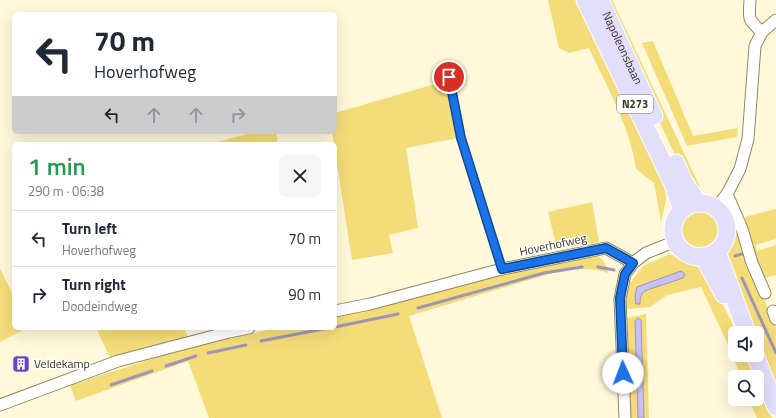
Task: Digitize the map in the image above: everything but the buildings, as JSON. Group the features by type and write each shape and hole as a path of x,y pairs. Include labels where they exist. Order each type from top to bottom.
{"main road":[{"name":"Napoleonsbaan","path":"586,0 673,184 682,210"},
{"name":"Napoleonsbaan","path":"600,0 683,180 698,203"},
{"path":"698,203 705,203 716,208 724,217 727,229 723,244 710,254 695,256 687,253 676,241 674,225 682,210 692,204 698,203"},
{"path":"710,254 739,326"},
{"path":"710,254 744,326"},
{"path":"757,362 776,407"}],"street":[{"path":"750,0 750,22 762,32"},
{"path":"716,208 727,194 740,169 748,139 755,46 762,32 776,20"},
{"path":"727,194 742,229 752,263 765,293"},
{"path":"625,418 620,298 625,274 633,263 646,253 676,241"},
{"name":"Hoverhofweg","path":"337,311 370,304 502,269 606,248 633,263"},
{"path":"0,405 118,361 239,330"}],"lane":[{"path":"449,77 461,138 502,269"}],"shaded area":[{"path":"548,0 581,0 665,185 666,200 661,222 654,183 636,169 629,137 589,48 569,53 559,48"},
{"path":"605,0 612,0 700,187 690,187"},
{"path":"653,41 693,136 738,128 737,137 687,146 642,43"},
{"path":"439,83 448,87 458,138 406,148 418,228 389,235 393,253 352,260 337,164 337,142 334,142 332,134 337,134 337,112"},
{"path":"248,134 276,134 278,142 218,142"},
{"path":"592,202 599,242 557,249 548,212"},
{"path":"776,209 776,239 756,245 757,251 776,245 776,275 764,278 748,236 745,217"},
{"path":"704,211 713,216 717,222 717,236 713,242 704,247 696,247 687,242 683,236 682,225 687,216 693,212"},
{"path":"731,212 739,230 739,238 776,328 776,394 763,362 764,326 749,326 725,258 731,235"},
{"path":"595,254 604,262 608,273 582,269 556,272 409,316 442,418 209,418 188,361 76,401 70,385 208,343 268,330 337,330 337,315"},
{"path":"668,255 688,259 705,269 734,326 728,326 728,345 701,287 667,295 650,307 628,309 625,305 625,297 628,286 643,266"},
{"path":"0,268 12,294 12,330 23,330 0,342"},
{"path":"681,271 685,274 683,278 643,292 640,299 640,304 636,304 635,295 637,287"},
{"path":"646,314 649,418 644,418 641,320 635,321 638,418 630,418 627,318"},
{"path":"638,318 641,320 644,418 638,418 635,321"},
{"path":"97,330 185,330 188,338 111,360"},
{"path":"735,362 750,362 753,370 738,370"},
{"path":"764,397 772,418 757,418 752,406 764,406"}],"waterway":[{"path":"735,256 742,254"},
{"path":"418,308 544,273 582,267"},
{"path":"598,267 614,270"},
{"path":"742,278 776,353"},
{"path":"337,327 398,314"},
{"path":"261,341 318,330"},
{"path":"208,353 246,345"},
{"path":"166,366 196,356"},
{"path":"111,385 152,371"}],"place":[{"name":"Veldekamp","path":"21,364"}],"route":[{"path":"449,77 461,138 502,269 606,248 633,263 625,274 620,298 623,373"}]}
